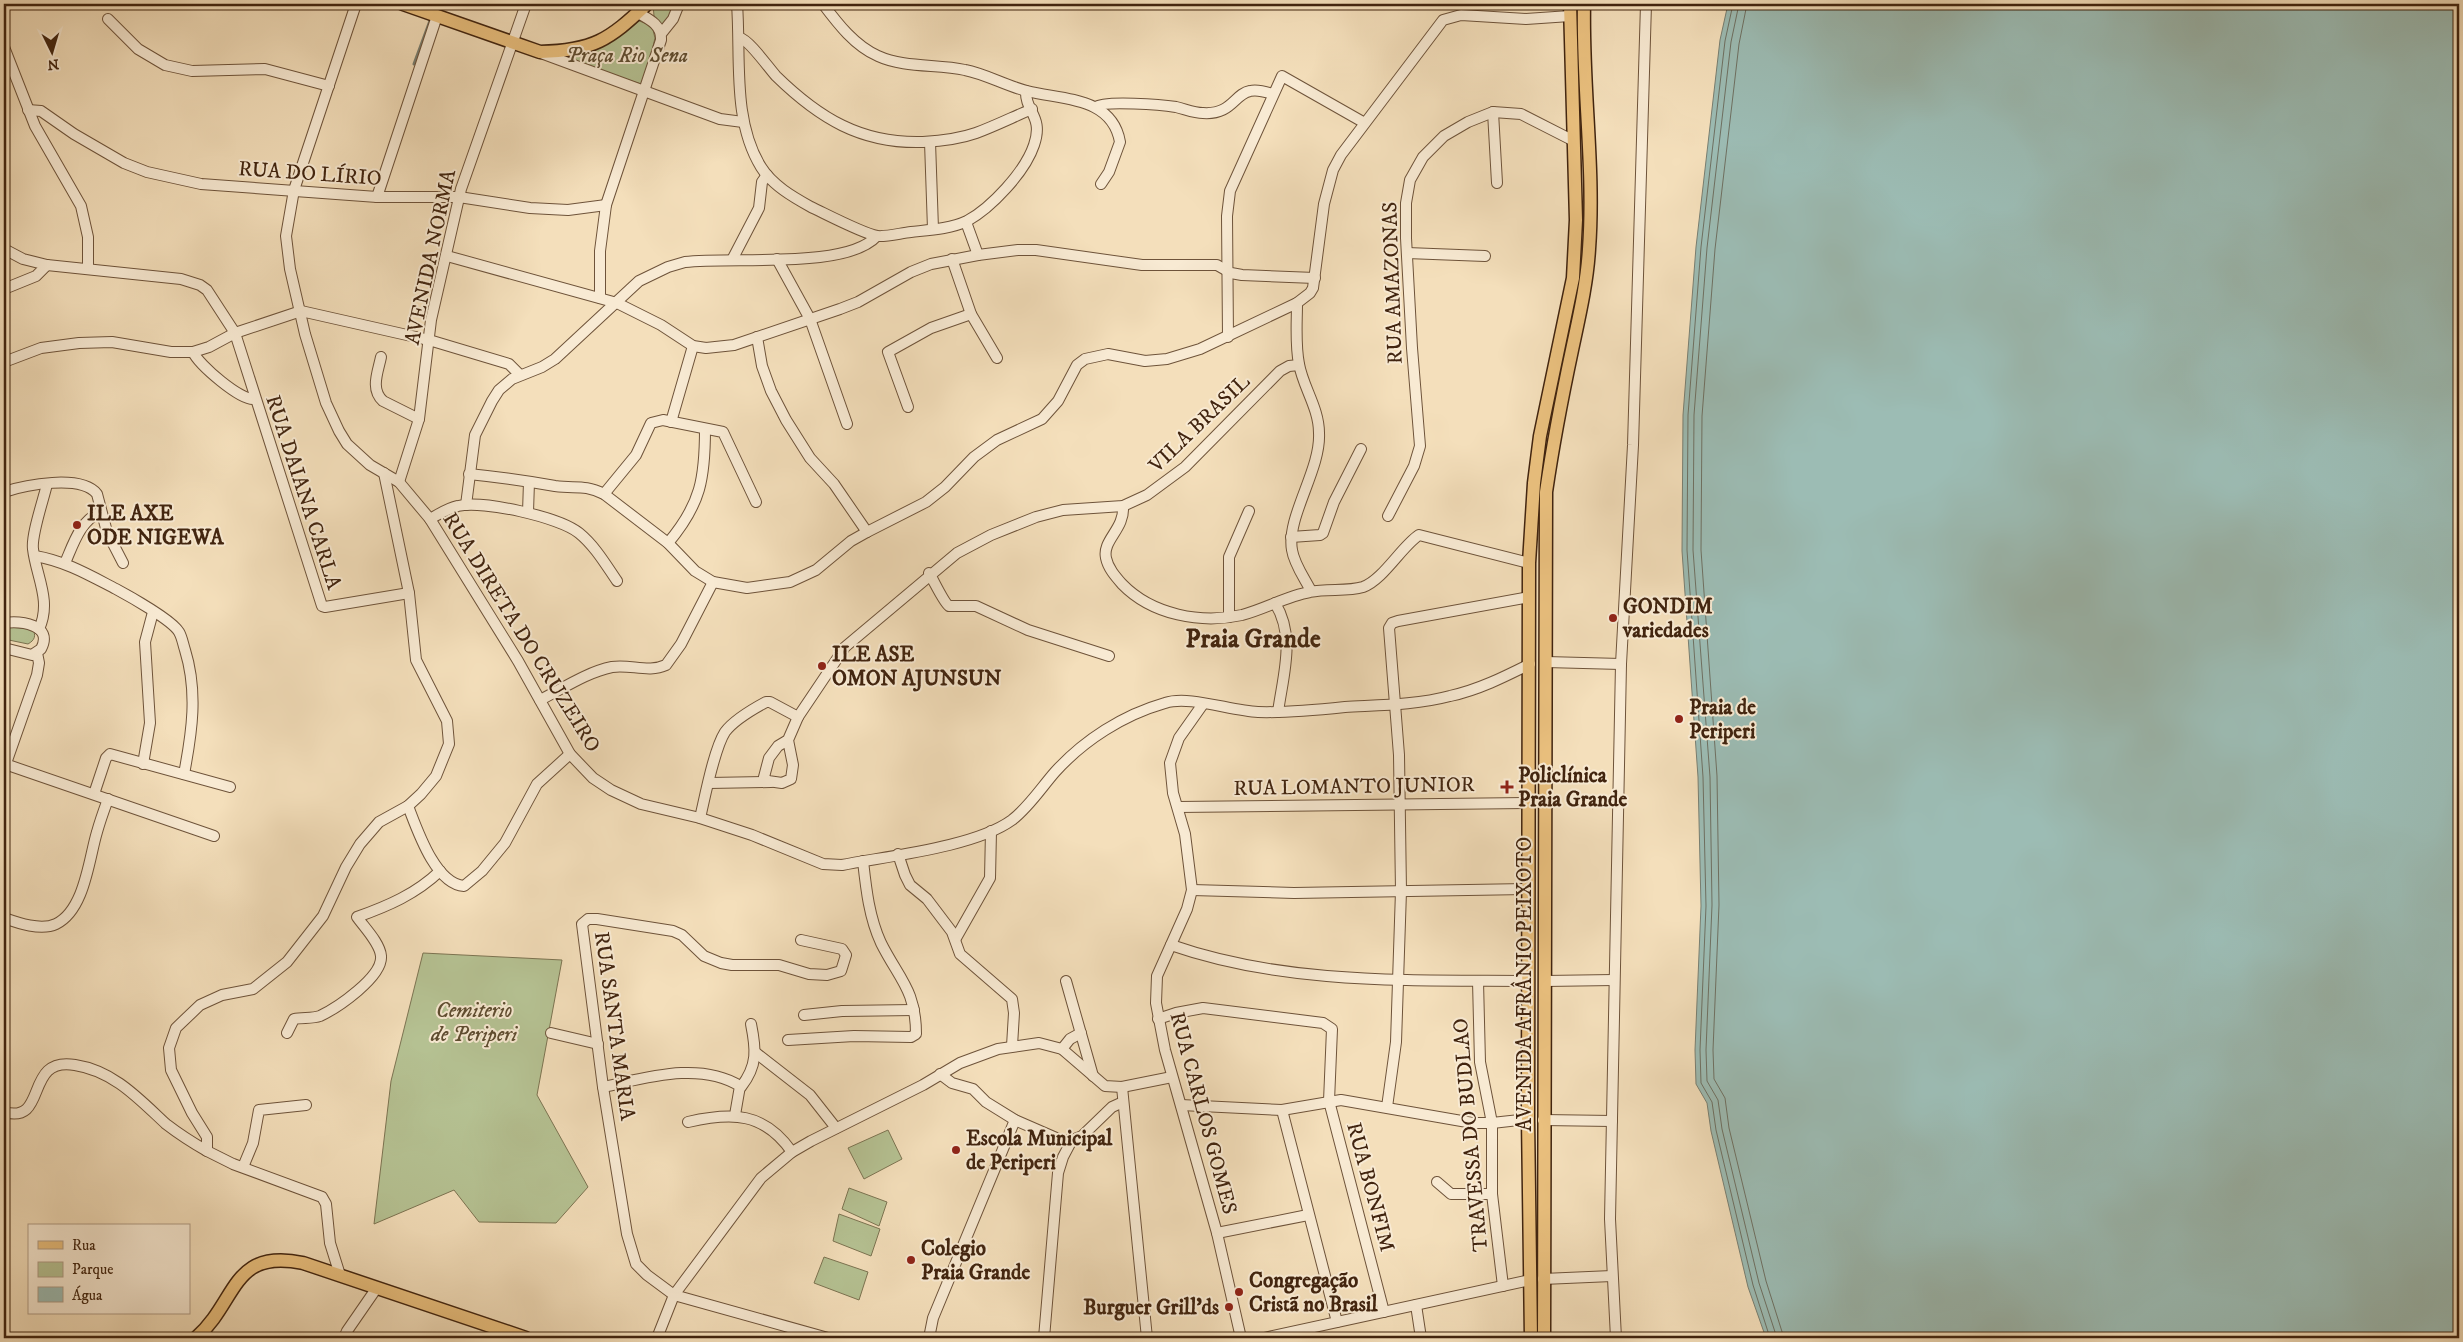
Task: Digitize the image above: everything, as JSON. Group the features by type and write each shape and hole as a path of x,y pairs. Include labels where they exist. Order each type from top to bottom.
{"main road":[{"path":"404,4 512,44 540,52 587,48 622,26 642,8"},
{"name":"AVENIDA AFRÂNIO PEIXOTO","path":"1544,1338 1543,1120 1546,492 1554,436 1586,282 1589,252 1592,200 1586,113 1584,4"},
{"name":"AVENIDA AFRÂNIO PEIXOTO","path":"1530,1338 1528,1119 1529,563 1540,436 1572,278 1576,220 1570,10"},
{"path":"197,1338 212,1322 243,1274 258,1263 279,1260 292,1260 340,1275 517,1337"}],"street":[{"name":"RUA DIRETA DO CRUZEIRO","path":"356,4 294,190 288,219 287,250 307,345 332,418 347,444 370,465 399,482 430,519 518,661 570,754 593,778 619,795 641,804 700,818 752,835 823,864 836,866 959,842 991,831 1011,821 1022,812 1056,771 1082,746 1127,718 1167,702 1188,700 1231,710 1278,712 1396,704 1449,697 1501,679 1530,664"},
{"name":"AVENIDA NORMA","path":"399,482 419,419 431,320 459,196 526,4"},
{"path":"600,298 600,244 606,205 644,92 661,34 673,20 679,4"},
{"path":"737,4 743,122 751,147 767,175 802,202 833,218 877,236 933,229 966,222 986,208 1002,192 1033,148 1037,123 1027,100 1026,91"},
{"path":"824,4 848,34 860,45 880,57 966,70 1026,91 1073,99 1096,107 1108,116 1118,133 1120,142 1109,172 1101,184"},
{"path":"1616,1338 1612,1276 1612,1121 1621,664 1633,446 1646,4"},
{"path":"642,8 661,34"},
{"path":"470,474 561,487 587,486 604,494 668,542 695,571 713,582 747,588 790,582 816,570 851,541 926,502 985,449 1009,434 1042,419 1058,401 1077,365 1084,359 1108,354 1145,361 1167,359 1228,337 1297,303 1312,290 1328,187 1340,155 1363,122 1443,20 1448,17 1461,15 1538,19 1570,10"},
{"path":"377,197 437,16"},
{"path":"108,19 138,49 165,65 192,71 265,69 329,86"},
{"path":"740,38 747,41 766,66 820,114 844,127 874,138 894,142 930,142 976,133 1032,109"},
{"path":"4,47 28,110 81,206 88,237 88,268"},
{"path":"540,52 720,119 743,122"},
{"path":"1228,337 1227,216 1230,191 1282,76 1363,122"},
{"path":"1096,107 1103,103 1170,106 1210,113 1231,106 1246,92 1258,90 1273,94"},
{"name":"RUA DO LÍRIO","path":"28,110 41,111 111,156 147,172 201,184 377,197 459,196 530,208 577,210 606,205"},
{"path":"1493,112 1497,183"},
{"name":"RUA AMAZONAS","path":"1388,516 1414,466 1420,446 1407,253 1408,189 1415,169 1423,157 1444,136 1468,122 1493,112 1521,114 1574,141"},
{"path":"930,142 933,229"},
{"path":"733,258 758,212 761,203 762,182 767,175"},
{"path":"966,222 978,255"},
{"path":"466,505 475,435 499,390 520,375 542,367 555,359 639,281 668,267 702,259 808,258 850,251 864,246 877,236"},
{"name":"RUA DAIANA CARLA","path":"4,248 23,259 47,265 182,279 200,285 215,301 235,334 254,399 280,473 322,606 408,593"},
{"path":"446,256 617,303 661,326 692,346 721,348 858,302 911,272 952,259 1018,250 1036,250 1142,264 1212,264 1242,275 1315,278"},
{"path":"1407,253 1485,256"},
{"path":"777,259 810,319 847,424"},
{"path":"952,259 972,314 997,358"},
{"path":"4,289 36,276 47,265"},
{"path":"1297,303 1299,365 1320,431 1319,450 1302,497 1292,537 1293,554 1311,592"},
{"path":"4,362 41,348 79,343 112,342 171,352 193,352 209,347 235,334 301,311 429,340 509,364 520,375"},
{"path":"908,407 888,352 931,328 972,314"},
{"path":"757,337 762,366 771,391 786,420 810,458 834,484 867,532"},
{"path":"671,422 692,346"},
{"path":"193,352 199,361 240,397 254,399"},
{"path":"381,357 376,383 378,396 383,401 419,419"},
{"name":"VILA BRASIL","path":"788,740 798,716 845,647 957,553 979,541 1036,517 1063,510 1123,506 1148,495 1178,472 1280,371 1289,366 1299,365"},
{"path":"604,494 636,455 654,421 720,430 725,434 756,502"},
{"path":"668,542 684,522 703,481 705,429"},
{"path":"1292,537 1320,535 1323,533 1334,502 1361,449"},
{"path":"207,1151 207,1137 171,1070 169,1048 176,1028 200,1005 222,995 253,989 287,962 323,916 346,867 360,844 379,822 408,806 436,776 450,737 443,711 418,668 408,593 384,472"},
{"path":"528,512 529,482"},
{"path":"4,492 28,485 48,484 82,485 92,488 97,494 100,512 110,540 123,563"},
{"path":"39,629 44,613 44,600 33,544 48,484"},
{"path":"430,519 452,508 466,505 528,512 568,526 579,533 617,581"},
{"path":"1123,506 1121,525 1108,543 1106,554 1111,570 1136,597 1166,612 1195,617 1229,617 1311,592 1365,586 1419,535 1529,563"},
{"path":"1229,617 1229,556 1249,511"},
{"path":"65,563 80,530 90,518 100,512"},
{"path":"35,556 65,563 123,593 178,631 189,664 193,694 193,728 184,774"},
{"path":"930,574 940,590 943,601 949,606 976,606 1028,630 1109,656"},
{"path":"540,700 603,669 620,666 653,668 666,666 681,644 713,582"},
{"path":"1387,1107 1396,1042 1401,891 1396,704 1388,633 1392,623 1529,597"},
{"path":"1275,603 1285,623 1288,643 1278,712"},
{"path":"142,764 150,723 145,642 153,612"},
{"path":"4,622 27,622 39,629 43,638 43,645 37,654 39,663 37,675 5,767 94,794 214,836"},
{"path":"4,648 26,654 37,654"},
{"path":"1546,662 1621,664"},
{"path":"700,818 725,733 737,721 768,702 798,716"},
{"name":"RUA CARLOS GOMES","path":"1203,704 1179,738 1170,763 1173,793 1185,834 1192,890 1187,909 1157,976 1156,989 1158,1019 1172,1077 1217,1233 1241,1338"},
{"path":"709,783 785,782 792,776 793,765 788,740 778,746 769,758 764,777 771,782"},
{"path":"408,806 426,851 440,871 458,885 470,884 505,843 537,784 570,754"},
{"path":"94,794 108,756 230,787"},
{"path":"4,918 29,925 50,926 63,919 77,900 89,874 97,832 108,799"},
{"name":"RUA LOMANTO JUNIOR","path":"1178,807 1530,804"},
{"path":"956,938 990,878 991,831"},
{"path":"898,854 904,876 910,885 928,899 956,938 960,954 1012,999 1014,1013 1012,1046"},
{"path":"788,1040 854,1036 913,1036 916,1033 911,995 881,942 872,918 863,860"},
{"path":"287,1032 294,1019 321,1015 362,987 375,974 380,963 381,954 357,917 402,900 428,883 440,871"},
{"path":"1192,890 1294,893 1529,890"},
{"name":"RUA SANTA MARIA","path":"801,940 842,949 846,955 841,971 827,975 810,974 779,965 732,966 704,956 682,935 673,931 597,918 584,921 582,932 603,1087 630,1250 636,1264 647,1275 674,1294 828,1338"},
{"path":"1171,945 1208,958 1244,966 1332,977 1529,981"},
{"name":"TRAVESSA DO BUDLAO","path":"1478,980 1480,1062 1492,1123 1492,1194 1502,1286"},
{"path":"1545,981 1614,980"},
{"path":"1066,981 1094,1077"},
{"name":"RUA BONFIM","path":"1158,1019 1188,1010 1209,1009 1329,1025 1333,1036 1329,1101 1384,1312"},
{"path":"804,1015 842,1011 914,1010"},
{"path":"736,1115 741,1088 756,1052 751,1024"},
{"path":"552,1033 598,1044"},
{"path":"1062,1048 1070,1039 1081,1033"},
{"path":"657,1338 674,1294 761,1178 792,1152 923,1085 940,1074 972,1058 1012,1046 1039,1043 1062,1048 1105,1086 1122,1087 1172,1077"},
{"path":"756,1052 810,1095 836,1128"},
{"path":"4,1112 18,1114 26,1110 43,1076 51,1067 64,1064 78,1065 97,1072 130,1090 167,1124 207,1151 243,1168 322,1197 326,1204 330,1243 340,1275"},
{"path":"603,1087 664,1074 684,1072 720,1078 738,1084 741,1088"},
{"path":"940,1074 952,1083 973,1089 986,1102 1015,1120 1061,1140 1072,1140 1082,1136 1112,1107 1123,1102"},
{"path":"1122,1087 1146,1338"},
{"path":"1181,1105 1282,1110 1341,1100 1454,1120 1492,1123 1528,1119"},
{"path":"243,1168 253,1143 259,1110 306,1105"},
{"path":"1282,1110 1336,1322"},
{"path":"688,1122 736,1115 774,1130 792,1152"},
{"path":"929,1338 933,1318 1015,1120"},
{"path":"1543,1120 1612,1121"},
{"path":"1044,1338 1058,1173 1063,1157 1072,1140"},
{"path":"1437,1182 1450,1194 1492,1194"},
{"path":"1217,1233 1308,1215"},
{"path":"1543,1279 1612,1276"},
{"path":"1264,1338 1530,1280"},
{"path":"344,1338 376,1289"},
{"path":"1416,1305 1421,1338"}],"green space":[{"name":"Praça Rio Sena","path":"653,4 675,4 665,27 654,16"},
{"name":"Praça Rio Sena","path":"637,20 652,26 655,38 644,85 567,60 570,54"},
{"path":"4,628 33,629 34,638 28,644 4,639"},
{"name":"Cemiterio de Periperi","path":"423,953 562,960 537,1095 588,1187 556,1223 479,1222 454,1190 374,1224 391,1081"},
{"path":"888,1130 902,1159 864,1179 848,1148"},
{"path":"849,1188 887,1202 879,1226 842,1209"},
{"path":"839,1214 880,1229 871,1256 833,1241"},
{"path":"824,1257 868,1272 859,1300 814,1283"}],"water":[{"path":"1728,4 2459,4 2459,1338 1766,1338 1748,1287 1711,1131 1707,1103 1696,1084 1695,1050 1701,906 1698,777 1682,551 1683,415 1696,247 1720,40"}],"waterway":[{"path":"414,64 431,18"}],"place":[{"name":"ILE AXE ODE NIGEWA","path":"77,525"},
{"name":"GONDIM variedades","path":"1613,618"},
{"name":"ILE ASE OMON AJUNSUN","path":"822,666"},
{"name":"Praia de Periperi","path":"1679,719"},
{"name":"Policlínica Praia Grande","path":"1507,787"},
{"name":"Escola Municipal de Periperi","path":"956,1150"},
{"name":"Colegio Praia Grande","path":"911,1260"},
{"name":"Congregação Cristã no Brasil","path":"1239,1292"},
{"name":"Burguer Grill'ds","path":"1229,1307"}],"district":[{"name":"Praia Grande","path":"1253,638"}]}
